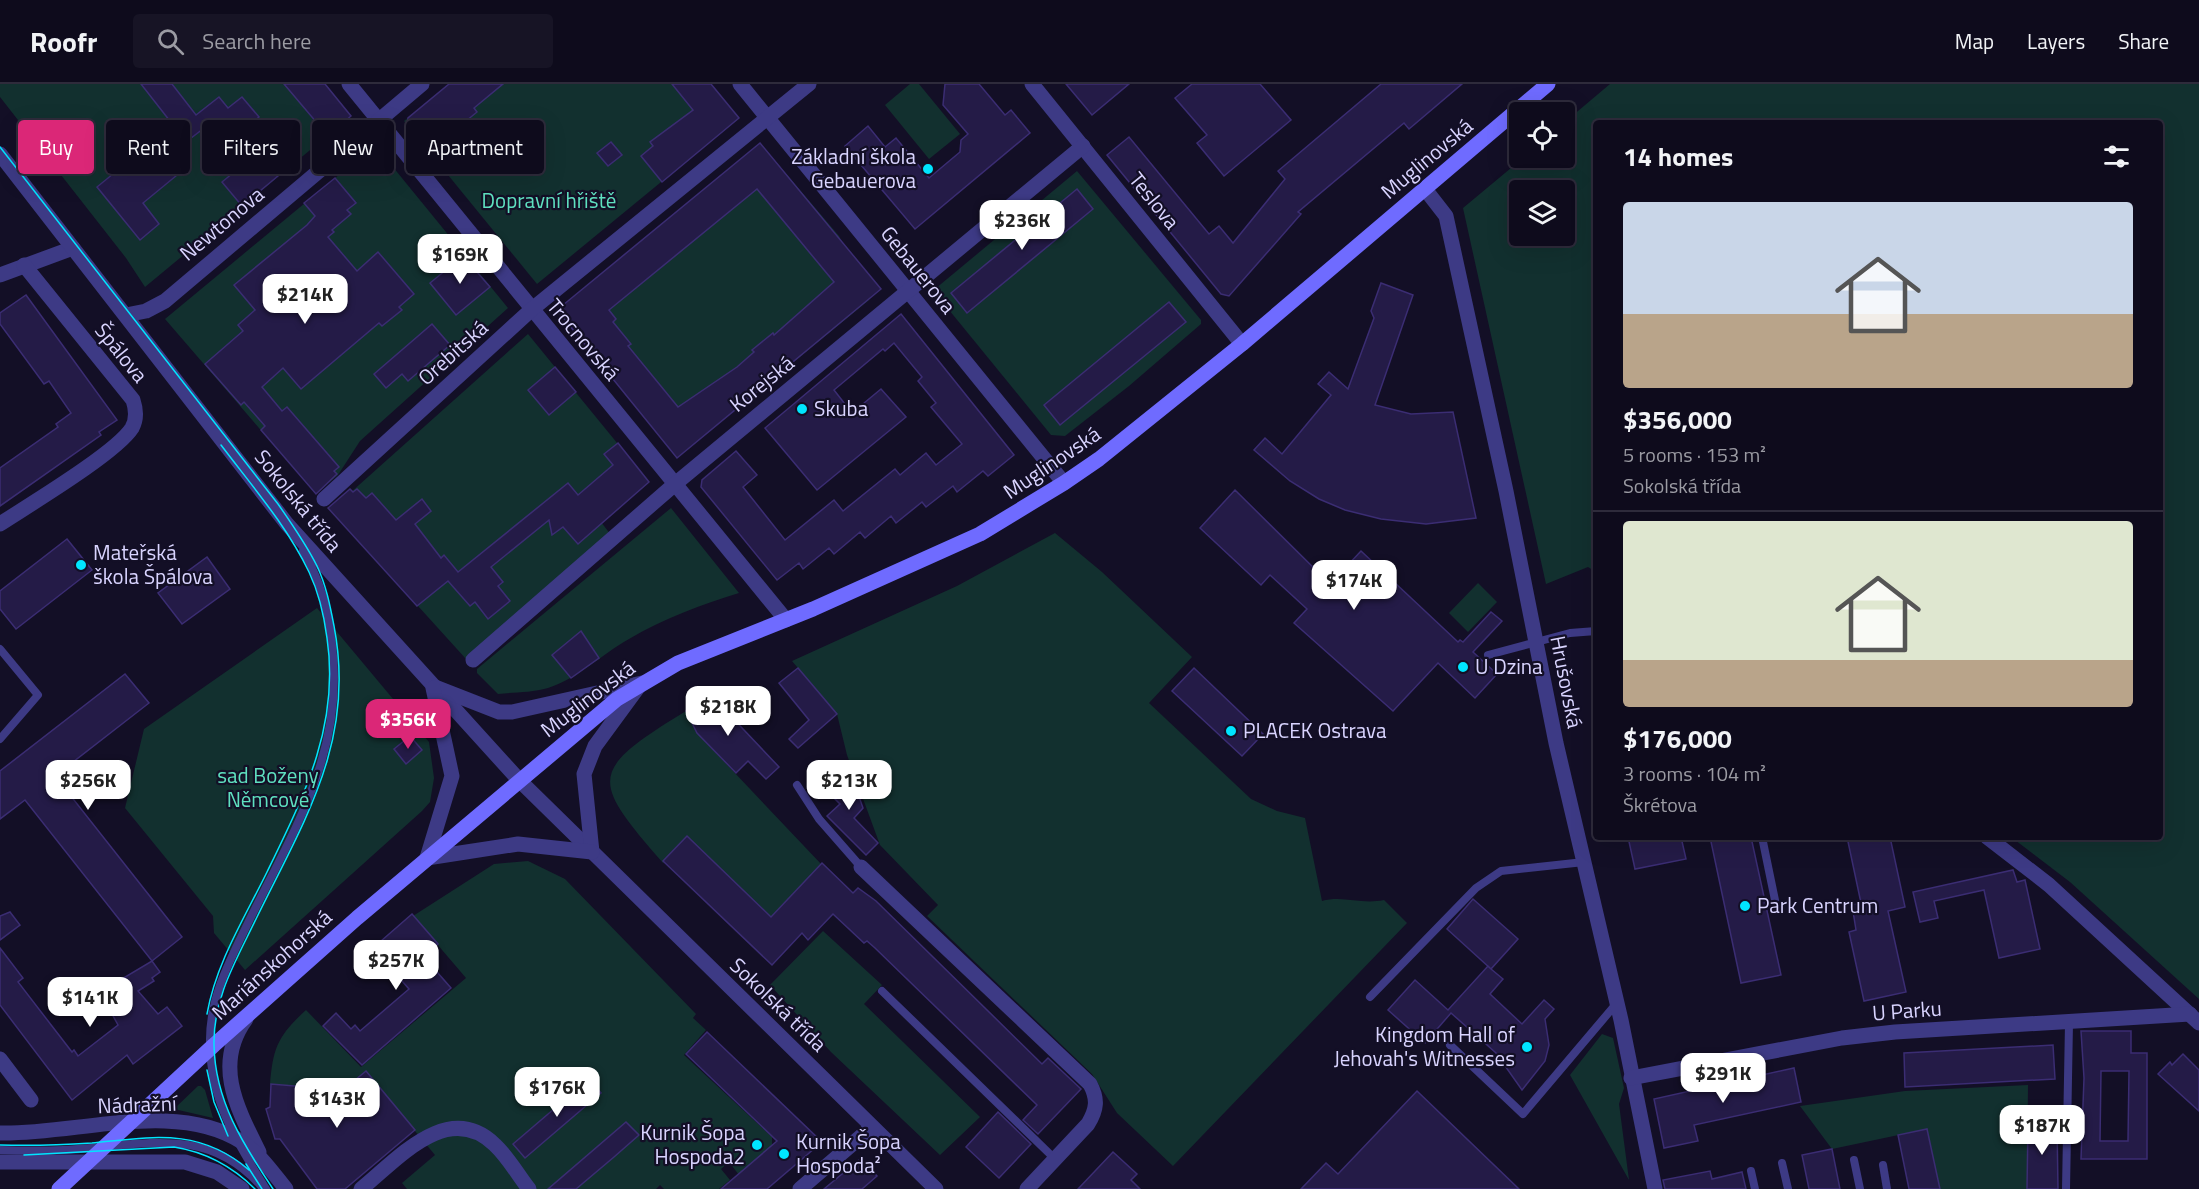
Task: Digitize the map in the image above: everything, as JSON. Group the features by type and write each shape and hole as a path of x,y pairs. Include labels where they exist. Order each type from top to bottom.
{"main road":[{"name":"Muglinovská","path":"519,780 592,718 642,682 678,663 786,620 981,534 1064,483 1099,459 1242,344 1548,84"},
{"name":"Mariánskohorská","path":"59,1189 250,1013 519,780"}],"street":[{"name":"Trocnovská","path":"350,84 531,310 786,620"},
{"name":"Newtonova","path":"126,315 146,311 165,301 422,84"},
{"name":"Gebauerova","path":"740,84 1064,483"},
{"name":"Orebitská","path":"324,499 531,310 809,84"},
{"name":"Teslova","path":"1032,84 1242,344"},
{"name":"Korejská","path":"473,660 675,484 1083,146"},
{"name":"Sokolská třída","path":"0,154 286,524 432,686 519,780 936,1189"},
{"name":"Hrušovská","path":"1425,189 1446,216 1584,862 1617,1003 1655,1189"},
{"path":"0,275 73,248"},
{"name":"Špálova","path":"0,524 111,449 128,432 135,416 133,400 24,266"},
{"path":"432,686 499,712 512,712 642,682"},
{"path":"432,686 452,776 427,858 518,844 592,852 584,774 595,746 642,682"},
{"path":"1991,840 2049,885 2194,1018"},
{"path":"861,867 1090,1083 1096,1095 1096,1111 1088,1124 1027,1189"},
{"name":"Nádražní","path":"250,1013 232,1044 229,1074 236,1104 264,1163"},
{"name":"U Parku","path":"1631,1078 1853,1037 2069,1023 2194,1018"},
{"path":"0,1059 31,1100"},
{"name":"Nádražní","path":"0,1133 43,1133 132,1122 196,1125 235,1138 264,1163 286,1189"},
{"path":"800,1189 872,1127"},
{"path":"361,1189 431,1132 456,1128 476,1132 496,1145 529,1189"},
{"path":"0,1162 185,1162 217,1172 242,1189"}],"lane":[{"path":"265,1189 235,1138 218,1097 210,1049 211,1016 222,978 312,791 326,750 332,722 335,668 326,600 316,573 286,524"},
{"path":"1488,655 1570,633 1593,630"},
{"path":"0,649 38,696 0,739"},
{"path":"797,784 819,819 861,867"},
{"path":"1763,840 1776,905"},
{"path":"1370,997 1476,888 1501,871 1584,862"},
{"path":"882,991 1055,1159"},
{"path":"1450,1045 1524,1114 1617,1003"},
{"path":"2066,1189 2069,1023"},
{"path":"0,1150 106,1146 162,1141 194,1145 231,1162 265,1189"},
{"path":"1854,1160 1860,1189"},
{"path":"1782,1163 1788,1189"},
{"path":"1882,1165 1887,1189"},
{"path":"1751,1171 1755,1189"}],"green space":[{"path":"0,84 325,84 350,117 346,120 312,120 312,149 300,158 300,120 202,120 202,174 281,174 145,287 126,258 60,174 94,174 94,120 18,120 0,97"},
{"name":"Dopravní hřiště","path":"449,84 711,84 739,118 537,284 447,174 544,174 544,120 406,120 406,123 404,121"},
{"path":"910,84 919,84 960,134 929,159 885,105"},
{"path":"1610,84 2199,84 2199,999 2070,882 2015,840 2163,840 2163,120 1593,120 1593,570 1588,567 1546,584 1463,208 1511,168 1575,168 1575,114"},
{"path":"760,143 839,236 869,300 680,455 676,455 557,310"},
{"path":"394,168 508,308 360,441 338,475 316,494 165,319 340,174 394,174"},
{"path":"1077,171 1201,320 1201,324 1129,386 1065,436 1051,435 936,294 935,289"},
{"path":"528,334 649,482 601,522 611,535 466,659 331,510"},
{"path":"671,508 739,593 697,607 642,631 589,666 548,688 498,694 477,673 477,669"},
{"path":"1055,533 1102,572 1192,657 1149,703 1251,799 1277,811 1305,818 1322,901 1330,899 1384,900 1407,923 1173,1166 1117,1113 1092,1074 927,916 938,905 880,845 847,755 837,714 792,661 957,586"},
{"path":"1478,583 1497,602 1468,632 1449,613"},
{"name":"sad Boženy Němcové","path":"317,608 429,742 434,778 430,802 245,970 214,933 213,916 125,808 144,729"},
{"path":"686,711 697,733 822,865 770,918 686,839 663,863 622,812 612,794 610,778 616,763 631,748"},
{"path":"528,861 565,879 696,1014 693,1018 706,1030 684,1055 772,1137 772,1146 739,1175 729,1162 721,1169 730,1180 719,1189 664,1189 660,1185 656,1189 407,1189 402,1183 435,1155 368,1075 351,1092 270,1085 275,1051 289,1027 306,1010 361,1067 466,978 413,916 494,864"},
{"path":"823,931 882,985 864,1004 980,1117 940,1155 831,1052 770,985"},
{"path":"1602,1034 1613,1038 1624,1088 1619,1104 1629,1180 1570,1075"},
{"path":"2028,1085 2027,1189 1940,1189 1927,1129 1832,1149 1800,1106 1905,1091"},
{"path":"198,1086 205,1090 213,1118 174,1109"}],"building":[{"path":"141,84 172,84 196,115 219,97 228,108 242,97 259,117 255,120 202,120 202,130 190,139 190,120 169,120"},
{"path":"284,84 325,84 351,116 346,120 314,120"},
{"path":"449,84 503,84 474,108 477,112 467,120 408,120"},
{"path":"672,84 711,84 739,118 662,182 641,156 653,146 650,142 693,110"},
{"path":"945,84 979,84 1005,115 1011,110 1030,133 915,229 845,146 868,126 885,147 896,138 929,178 960,152 961,140 968,134 943,105"},
{"path":"1066,84 1129,84 1092,115"},
{"path":"1192,84 1260,84 1291,120 1224,176 1197,143 1207,135 1175,98"},
{"path":"1381,84 1462,84 1409,129 1404,123 1298,212 1301,214 1229,296 1221,294 1107,155 1129,137 1209,234 1219,226 1233,243 1285,179 1278,171"},
{"path":"611,142 622,155 608,166 597,153"},
{"path":"760,143 881,289 677,458 557,310","holes":["757,189 834,282 774,335 773,333 752,350 754,352 737,367 678,407 628,346 631,344 613,322 616,319 609,310"]},
{"path":"113,174 178,174 143,203 159,224 140,240 97,187"},
{"path":"232,174 280,174 242,206 222,182"},
{"path":"335,178 356,203 347,210 351,214 332,230 334,232 328,237 357,271 378,252 414,294 399,307 402,310 382,326 379,323 301,389 283,368 262,387 282,411 287,407 339,467 334,471 337,474 316,494 261,430 265,426 244,402 241,405 205,364 243,331 238,325 255,310 234,285 307,225 315,216 304,203"},
{"path":"1077,189 1093,209 967,313 951,293"},
{"path":"463,256 490,287 456,315 430,283"},
{"path":"1381,283 1413,295 1375,405 1411,414 1453,412 1476,518 1426,524 1381,519 1345,510 1319,499 1290,481 1254,450 1265,438 1282,454 1331,395 1318,384 1329,372 1348,389 1374,318 1371,311"},
{"path":"26,295 117,420 99,432 101,435 0,506 0,468 58,427 56,424 71,413 49,381 44,384 0,324 0,313"},
{"path":"1169,302 1186,322 1060,425 1044,405"},
{"path":"901,314 1014,455 988,476 983,471 957,492 953,486 926,507 922,502 896,523 891,516 865,538 860,532 834,554 829,548 803,569 799,563 777,580 701,487 702,480 736,451 757,475 743,487 785,540 834,500 843,511 895,469 900,475 926,453 936,465 962,444 931,407 936,403 918,381 922,377 894,343 885,351 883,349 834,390 852,413 881,389 906,417 817,490 765,428"},
{"path":"432,324 450,345 408,381 402,374 386,388 374,374"},
{"path":"555,367 576,392 549,415 528,390"},
{"path":"618,443 649,482 578,544 563,527 552,535 549,520 491,567 503,582 498,586 510,601 488,619 475,602 470,606 448,581 417,606 328,508 350,489 353,492 357,489 366,498 372,493 396,520 422,499 431,511 415,524 441,558 444,555 458,572 568,483 578,495 613,465 604,454"},
{"path":"1235,490 1330,584 1361,551 1458,642 1460,640 1463,642 1491,612 1502,621 1473,652 1497,674 1475,698 1438,663 1393,711 1294,623 1307,609 1270,575 1261,585 1200,528"},
{"path":"67,539 92,570 16,629 0,609 0,591"},
{"path":"207,557 230,589 182,624 158,593"},
{"path":"581,631 599,658 571,678 552,655"},
{"path":"798,668 837,714 798,748 789,739 809,720 779,683"},
{"path":"1194,668 1263,734 1242,756 1172,691"},
{"path":"125,674 149,703 55,776 182,937 152,961 25,800 0,819 0,771"},
{"path":"707,691 779,767 766,779 748,761 736,773 697,733 686,711"},
{"path":"410,736 422,750 406,764 394,749"},
{"path":"848,765 863,808 854,818 878,843 866,855 827,816 840,804 824,788"},
{"path":"687,836 771,917 822,863 853,893 858,888 876,901 1042,1064 1048,1058 1081,1089 1038,1134 1023,1120 1037,1105 875,948 867,941 864,943 833,914 808,940 802,933 772,965 663,861"},
{"path":"1629,840 1682,840 1686,859 1635,869"},
{"name":"Park Centrum","path":"1711,840 1752,840 1781,975 1741,983"},
{"path":"1848,840 1891,840 1905,907 1888,911 1906,992 1864,1001 1849,932 1856,930 1852,905 1861,903"},
{"path":"2013,870 2017,882 2025,880 2040,949 1999,958 1984,890 1934,901 1938,918 1920,922 1913,892"},
{"path":"1473,899 1518,939 1491,969 1503,979 1490,994 1522,1024 1544,1000 1554,1009 1545,1019 1549,1045 1545,1061 1522,1090 1496,1053 1451,1013 1425,1043 1388,1010 1415,980 1448,1010 1488,966 1447,929"},
{"path":"10,912 20,925 0,940 0,916"},
{"path":"412,914 438,944 423,956 451,988 362,1065 323,1026 336,1013 351,1029 355,1025 360,1031 409,989 373,948"},
{"path":"0,948 23,978 18,982 72,1052 74,1050 78,1056 118,1025 100,992 152,961 160,972 152,978 154,981 138,991 158,1014 167,1007 182,1026 133,1064 127,1055 72,1100 0,1005"},
{"path":"2081,1031 2131,1031 2131,1053 2147,1053 2147,1159 2081,1159 2084,1078","holes":["2101,1071 2129,1071 2128,1141 2100,1141"]},
{"path":"707,1032 822,1142 767,1189 721,1189 777,1141 686,1054"},
{"path":"2053,1045 2055,1079 1905,1087 1904,1053"},
{"path":"2183,1054 2199,1070 2199,1111 2158,1074 2170,1062 2172,1065"},
{"path":"1794,1068 1801,1102 1694,1125 1698,1141 1664,1148 1654,1099"},
{"path":"366,1071 415,1130 345,1189 317,1189 280,1139 275,1139 266,1109 270,1107 271,1084 343,1090"},
{"path":"589,1079 601,1093 525,1158 513,1144"},
{"path":"1417,1091 1519,1189 1301,1189 1326,1163 1338,1174"},
{"path":"998,1112 1031,1144 999,1178 966,1147"},
{"path":"626,1122 639,1135 614,1157 576,1189 548,1189"},
{"path":"2028,1123 2057,1123 2058,1189 2027,1189"},
{"path":"1927,1129 1940,1189 1909,1189 1898,1135"},
{"path":"1832,1149 1840,1189 1809,1189 1802,1155"},
{"path":"1113,1152 1137,1174 1131,1180 1140,1189 1078,1189"},
{"path":"860,1159 877,1176 862,1189 824,1189"},
{"path":"1710,1171 1712,1179 1742,1172 1746,1189 1665,1189 1663,1180"}],"tram line":[{"path":"0,147 278,504 313,558 327,595 334,626 339,667 338,706 332,742 322,778 308,812 228,979 217,1011 215,1027 216,1065 225,1103 241,1138 273,1189"},
{"path":"207,1014 224,959 306,788 323,730 330,670 323,613 309,572 280,522 221,445"},
{"path":"207,1070 214,1102 228,1136"},
{"path":"0,1145 57,1145 174,1138 212,1147 230,1156 249,1170"},
{"path":"24,1155 174,1147 197,1152 218,1161 237,1173 255,1189"},
{"path":"246,1164 262,1189"}],"place":[{"name":"Základní škola Gebauerova","path":"928,169"},
{"name":"Skuba","path":"802,409"},
{"name":"Mateřská škola Špálova","path":"81,565"},
{"name":"U Dzina","path":"1463,667"},
{"name":"PLACEK Ostrava","path":"1231,731"},
{"name":"Park Centrum","path":"1745,906"},
{"name":"Kingdom Hall of Jehovah's Witnesses","path":"1527,1047"},
{"name":"Kurnik Šopa Hospoda2","path":"757,1145"},
{"name":"Kurnik Šopa Hospoda²","path":"784,1154"}]}
